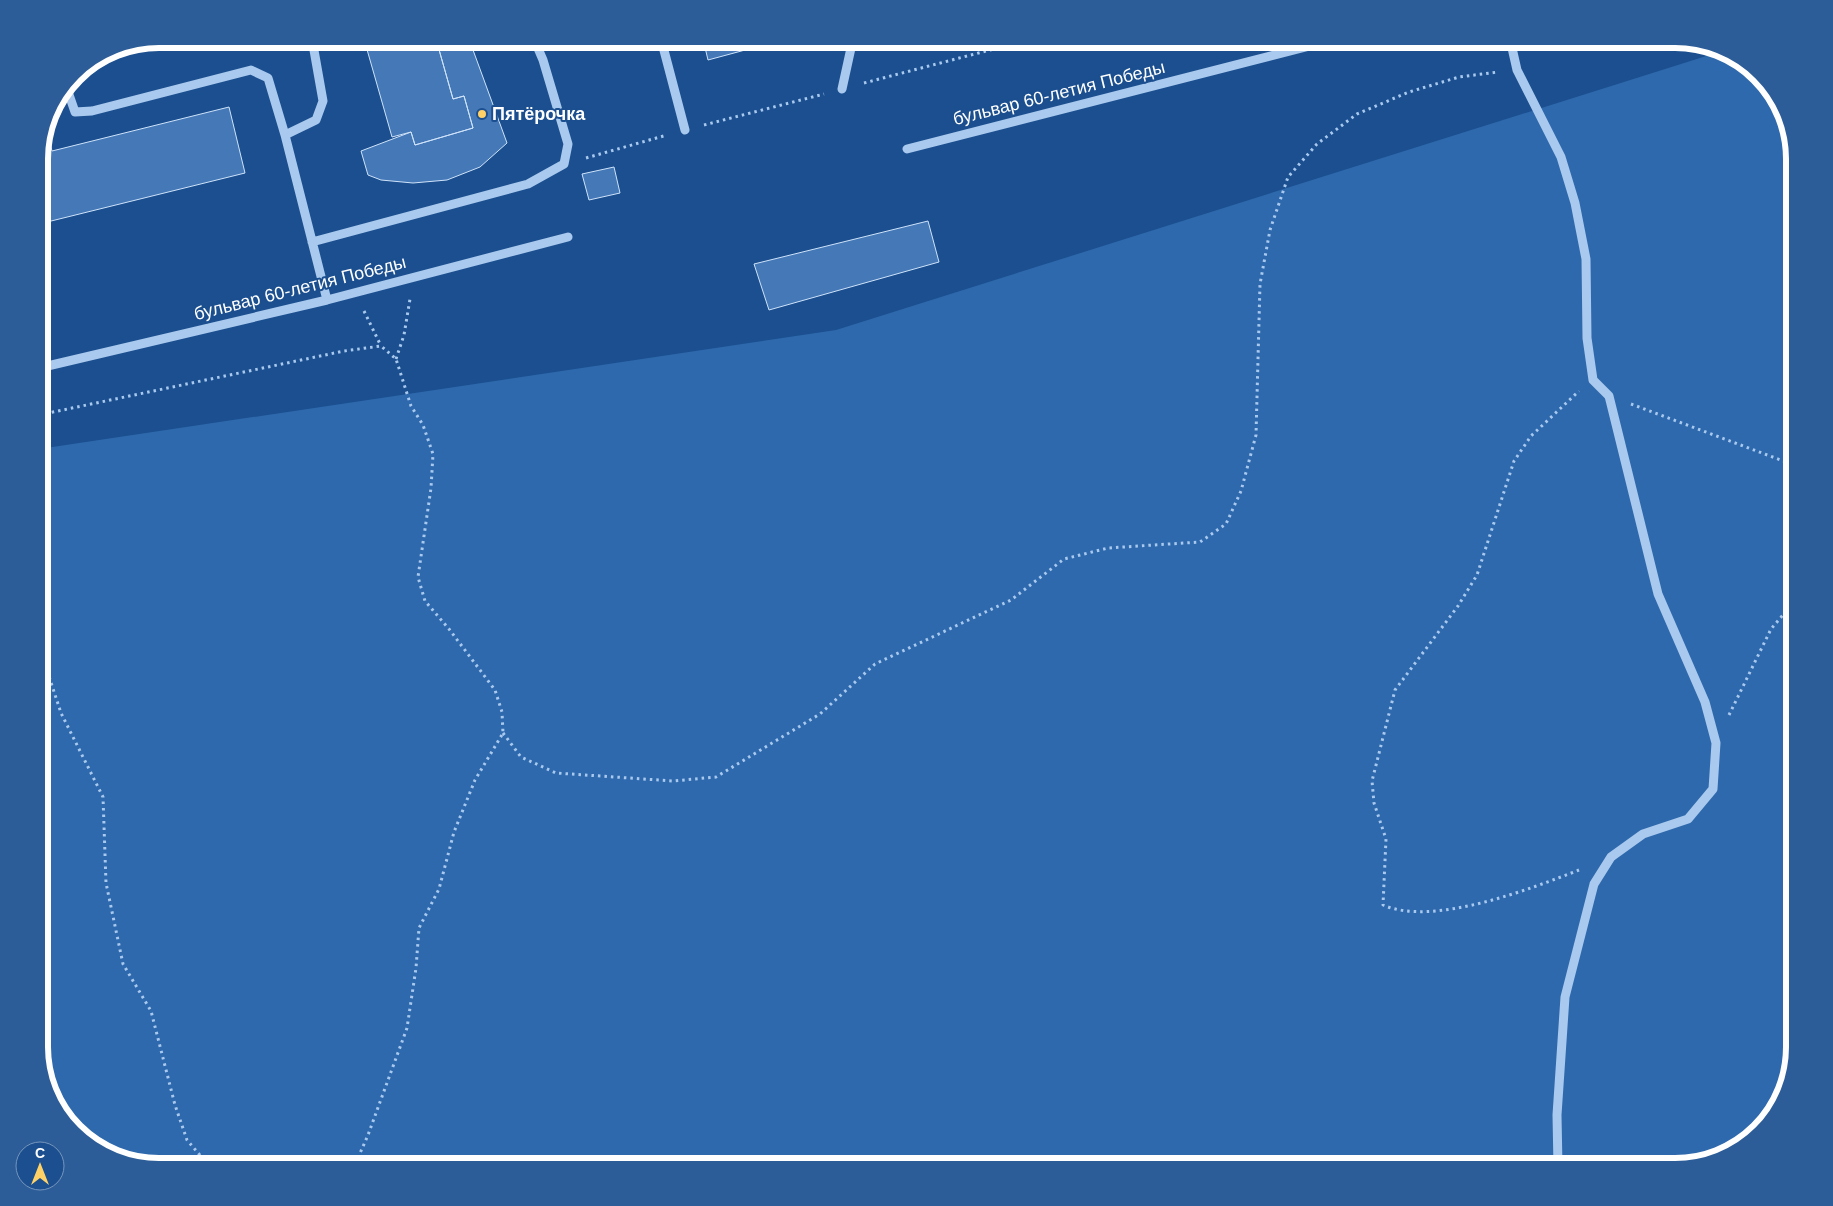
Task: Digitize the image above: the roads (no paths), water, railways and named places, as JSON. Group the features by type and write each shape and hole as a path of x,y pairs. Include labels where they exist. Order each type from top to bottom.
{"street":[{"path":"285,135 316,120 323,100 314,48"},
{"path":"312,242 528,184 564,164 568,144 538,48"},
{"path":"664,48 685,130"},
{"path":"842,89 852,48"},
{"name":"бульвар 60-летия Победы","path":"906,149 1301,48"},
{"path":"1512,48 1517,70 1561,157 1575,203 1586,259 1587,338 1593,380 1609,396 1658,594 1704,702 1716,743 1713,788 1688,820 1643,834 1611,857 1594,884 1565,997 1557,1115 1558,1158"},
{"path":"69,94 75,112 92,110 251,70 268,78 285,135 326,300"},
{"name":"бульвар 60-летия Победы","path":"48,366 326,300 568,237"}],"place":[{"name":"Пятёрочка","path":"482,114"}]}
